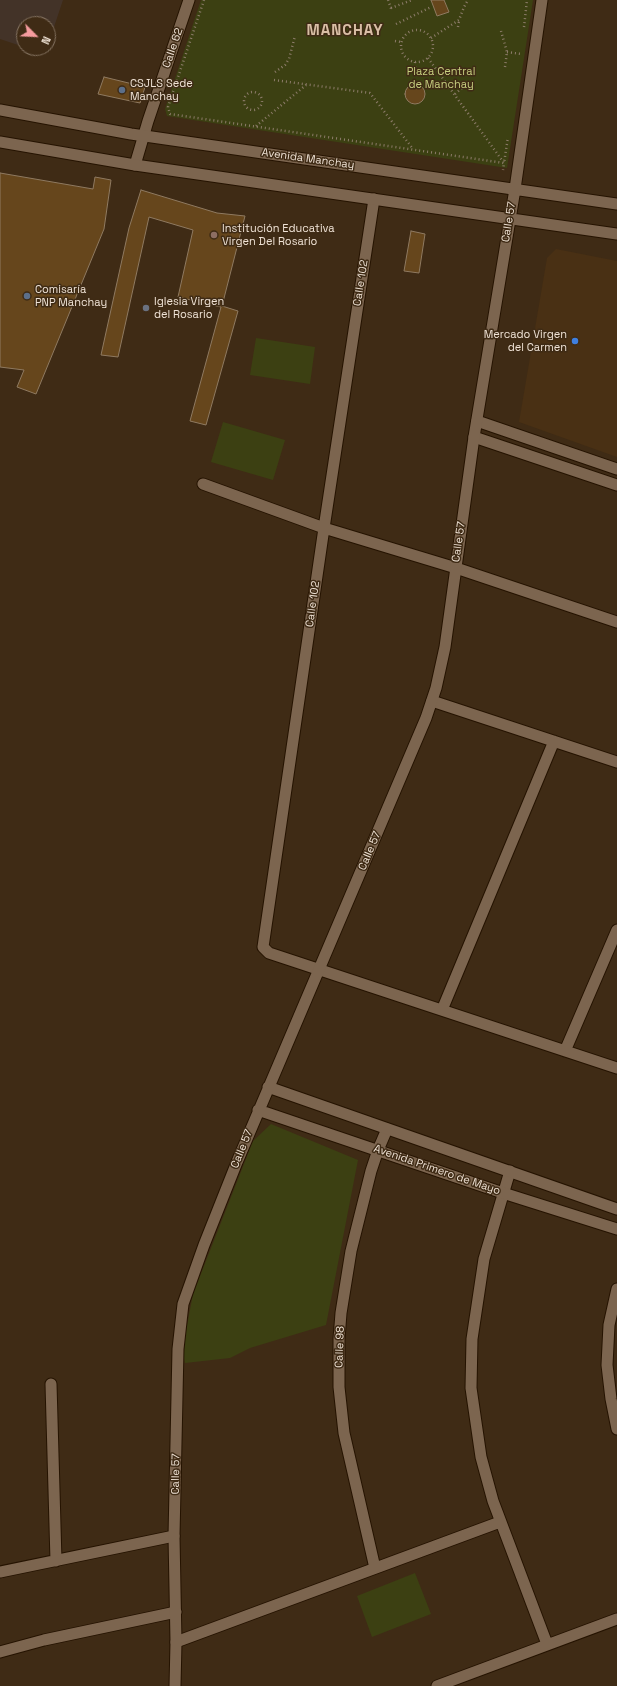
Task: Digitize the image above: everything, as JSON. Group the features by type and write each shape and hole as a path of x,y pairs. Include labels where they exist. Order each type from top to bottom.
{"street":[{"name":"Calle 62","path":"135,165 143,136 189,0"},
{"name":"Calle 57","path":"175,1686 176,1612 174,1536 178,1349 181,1314 187,1290 204,1244 258,1110 432,702 442,660 474,437 515,189 542,0"},
{"name":"Avenida Manchay","path":"0,110 143,136 617,204"},
{"path":"0,142 135,165 617,234"},
{"name":"Calle 102","path":"374,200 262,944 264,949 269,953 617,1068"},
{"path":"477,421 617,469"},
{"path":"474,437 617,485"},
{"path":"202,484 324,528 456,568 617,622"},
{"path":"432,702 617,762"},
{"path":"442,1010 554,741"},
{"path":"565,1051 617,930"},
{"name":"Avenida Primero de Mayo","path":"268,1087 617,1209"},
{"name":"Avenida Primero de Mayo","path":"258,1110 503,1193 617,1229"},
{"name":"Calle 98","path":"375,1568 344,1432 339,1387 339,1363 341,1313 356,1230 378,1150 387,1129"},
{"path":"510,1171 484,1259 475,1314 471,1364 471,1388 481,1457 500,1522 547,1644"},
{"path":"617,1289 609,1325 607,1365 610,1399 617,1429"},
{"path":"50,1384 56,1561"},
{"path":"176,1642 500,1522"},
{"path":"0,1572 174,1536"},
{"path":"0,1652 44,1640 176,1612"},
{"path":"437,1686 617,1618"}],"path":[{"path":"204,0 168,107 170,114 504,163"},
{"path":"388,0 392,9 412,0"},
{"path":"458,27 459,20 468,0"},
{"path":"524,31 527,0"},
{"path":"396,24 431,7"},
{"path":"431,38 459,20"},
{"path":"412,31 423,31 431,38 433,48 428,58 415,62 404,55 401,42 407,33 412,31"},
{"path":"501,31 507,52 505,66"},
{"path":"275,72 285,65 289,59 295,36"},
{"path":"396,41 401,42"},
{"path":"520,61 522,46"},
{"path":"507,52 521,54"},
{"path":"428,58 504,163"},
{"path":"415,62 415,67"},
{"path":"274,80 370,93 414,149"},
{"path":"455,94 468,83"},
{"path":"256,126 307,84"},
{"path":"251,92 258,94 262,99 261,105 255,110 247,108 244,103 246,97 251,92"},
{"path":"164,116 169,110"},
{"path":"503,170 509,136"}],"shaded area":[{"path":"0,0 63,0 56,21 56,16 16,16 16,44 0,39"},
{"name":"Mercado Virgen del Carmen","path":"556,249 617,261 617,457 519,422 547,258"}],"green space":[{"name":"Plaza Central de Manchay","path":"201,0 533,0 507,168 167,116 165,109"},
{"path":"256,338 315,347 310,384 250,375"},
{"path":"223,422 285,440 273,480 211,462"},
{"path":"271,1124 358,1160 326,1325 250,1348 230,1358 185,1363 182,1352 193,1294 253,1141"},
{"path":"415,1573 431,1614 372,1637 357,1596"}],"building":[{"path":"431,0 444,0 449,12 437,16"},
{"name":"CSJLS Sede Manchay","path":"104,77 145,87 140,103 98,94"},
{"path":"415,84 422,87 425,94 422,101 415,104 408,101 405,94 408,87"},
{"name":"Comisaría PNP Manchay","path":"0,173 93,189 95,177 111,180 104,229 36,394 17,387 24,370 0,367"},
{"path":"141,190 217,213 245,216 222,306 238,311 206,425 190,421 221,307 178,297 193,230 149,217 118,357 101,355 129,228"},
{"path":"411,231 425,234 419,273 404,271"}],"place":[{"name":"CSJLS Sede Manchay","path":"122,90"},
{"name":"Institución Educativa Virgen Del Rosario","path":"214,235"},
{"name":"Comisaría PNP Manchay","path":"27,296"},
{"name":"Iglesia Virgen del Rosario","path":"146,308"},
{"name":"Mercado Virgen del Carmen","path":"575,341"}],"district":[{"name":"MANCHAY","path":"345,31"}]}
